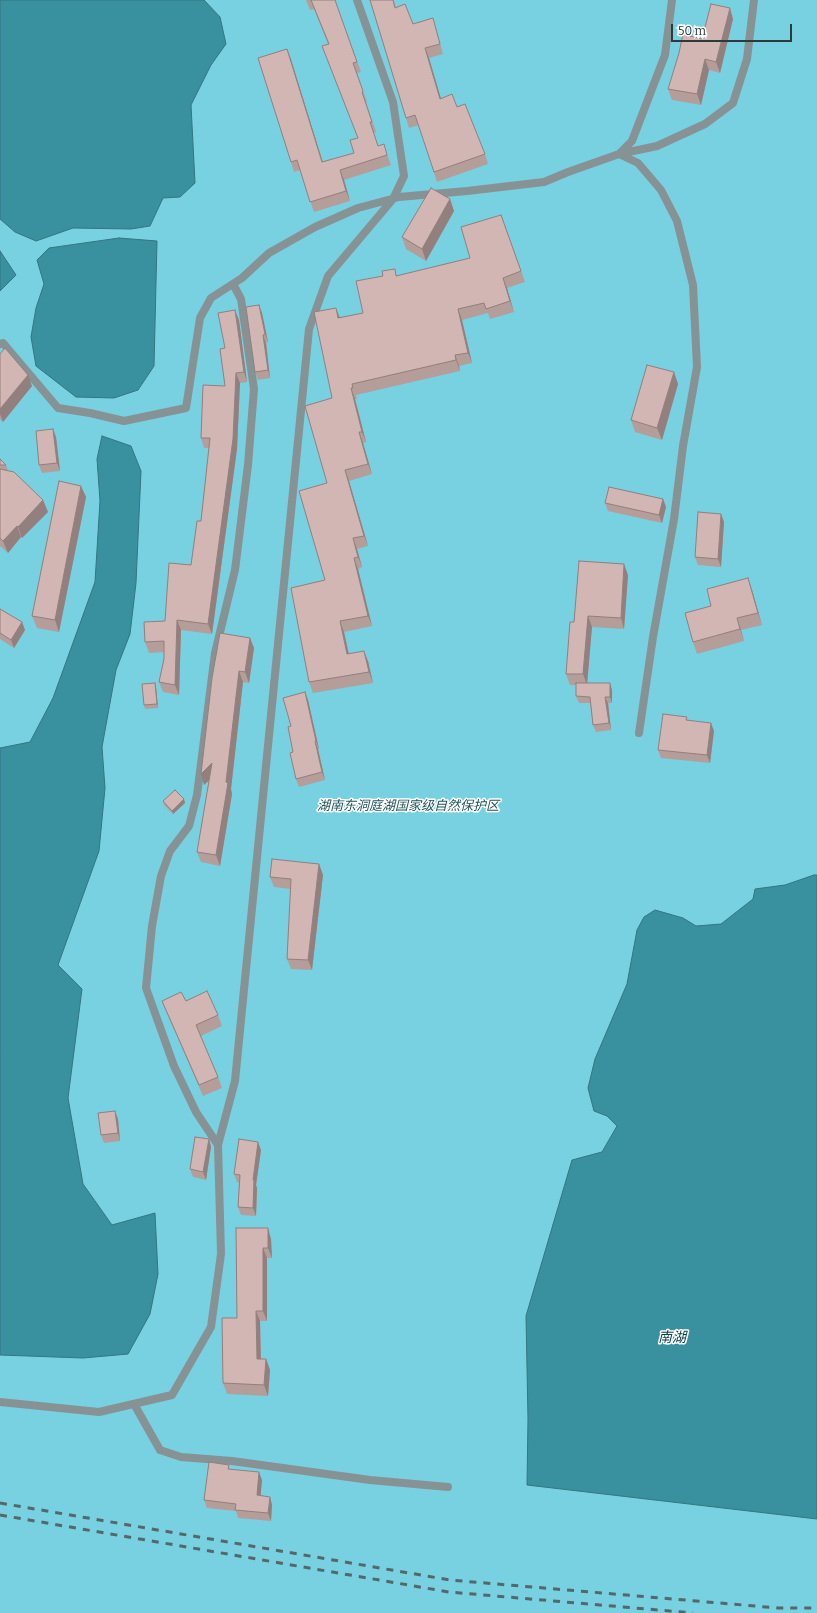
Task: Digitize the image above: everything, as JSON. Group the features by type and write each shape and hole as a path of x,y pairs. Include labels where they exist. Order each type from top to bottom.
{"street":[{"path":"0,1402 99,1412 172,1395 211,1327 220,1254 218,1145 235,1081 309,329 328,276 393,199 404,176 393,102 357,0"},
{"path":"619,154 632,141 665,55 672,0"},
{"path":"0,344 3,344 58,408 90,413 124,421 186,408 200,318 211,298 242,278 269,252 315,227 358,208 399,197 544,182 619,154 657,146 705,124 733,103 747,59 754,0"},
{"path":"619,154 638,163 661,190 677,221 693,285 697,367 683,446 674,519 653,637 639,733"},
{"path":"218,1145 196,1112 174,1066 146,988 152,926 161,876 170,851 189,826 197,795 215,653 235,570 248,465 254,389 241,299 233,284"},
{"path":"134,1404 160,1450 181,1457 247,1463 370,1480 448,1487"}],"green space":[{"name":"湖南东洞庭湖国家级自然保护区","path":"0,0 817,0 817,1613 0,1613"}],"water":[{"path":"0,0 204,0 220,17 226,44 211,65 191,105 195,183 180,197 163,198 150,226 131,229 73,228 36,241 15,232 0,219"},
{"path":"119,238 157,241 154,366 138,390 114,398 76,397 36,366 31,337 36,308 44,284 37,260 49,248"},
{"path":"0,251 16,275 0,291"},
{"path":"102,436 131,446 141,471 136,583 130,634 116,670 102,747 105,788 99,851 58,965 82,989 68,1098 83,1184 112,1225 155,1213 158,1274 150,1314 128,1354 83,1358 0,1355 0,748 30,742 53,698 95,582 100,501 97,459"},
{"name":"南湖","path":"817,875 817,1519 527,1485 528,1419 526,1316 572,1160 602,1152 617,1126 607,1116 594,1111 588,1088 595,1059 627,984 637,930 644,917 655,910 683,918 696,926 721,924 753,899 755,889 785,885"}],"building":[{"path":"311,0 335,0 357,62 353,63 363,91 362,92 372,122 370,122 378,146 384,144 387,155 340,170 346,191 310,202 297,160 291,162 258,58 287,49 322,162 354,153 350,140 358,138 322,46 329,44"},
{"path":"370,0 393,0 395,8 405,4 413,24 433,18 440,44 425,48 440,99 452,94 457,107 465,104 485,154 434,172 415,115 406,118"},
{"path":"711,4 730,8 716,62 705,59 697,94 668,89 683,34 702,39"},
{"path":"431,188 450,199 422,249 402,237"},
{"path":"501,215 521,271 503,278 510,301 486,309 484,303 458,309 468,353 455,355 456,360 352,384 353,388 351,388 362,432 359,432 368,464 345,470 364,536 353,538 358,557 354,558 368,616 340,621 347,654 364,651 369,672 309,682 291,588 325,580 299,491 327,483 305,406 332,398 314,312 336,308 338,318 363,313 356,281 383,276 382,271 395,269 396,276 470,258 461,227"},
{"path":"259,305 265,334 263,335 268,370 255,372 246,307"},
{"path":"235,310 244,372 236,373 233,439 208,624 177,620 175,685 159,682 164,659 164,641 145,642 144,622 165,621 169,563 191,565 197,521 201,521 210,438 201,438 203,385 225,386 220,349 225,348 218,313"},
{"path":"5,348 28,375 0,409 0,354"},
{"path":"647,365 674,372 657,428 631,420"},
{"path":"53,429 57,463 39,465 36,431"},
{"path":"0,459 6,465 0,465"},
{"path":"0,469 14,472 43,500 3,541 0,538"},
{"path":"59,481 81,486 55,620 32,616"},
{"path":"609,487 663,499 659,515 605,503"},
{"path":"698,512 721,514 718,559 695,557"},
{"path":"579,561 624,564 621,618 588,616 583,674 566,674 570,622 574,622"},
{"path":"748,578 758,613 737,618 740,629 693,642 685,613 711,606 707,589"},
{"path":"0,609 22,622 11,640 0,633"},
{"path":"220,633 250,638 245,672 239,671 226,782 228,783 216,855 197,852 212,763 201,774 212,678"},
{"path":"155,683 157,704 144,705 142,684"},
{"path":"576,683 610,683 610,697 605,697 609,723 593,725 590,697 576,696"},
{"path":"305,692 322,772 296,779 290,753 293,752 288,727 291,726 283,698"},
{"path":"663,714 687,717 686,720 711,723 707,755 658,750"},
{"path":"175,790 184,799 172,811 163,801"},
{"path":"272,859 319,864 308,960 287,959 291,879 270,877"},
{"path":"207,991 218,1015 196,1025 218,1077 199,1085 162,1001 181,992 186,1001"},
{"path":"115,1111 118,1133 101,1135 98,1113"},
{"path":"195,1137 209,1139 203,1172 190,1169"},
{"path":"239,1139 258,1142 253,1180 253,1208 238,1207 240,1175 234,1174"},
{"path":"236,1228 268,1228 268,1248 263,1248 263,1311 256,1311 257,1359 266,1359 264,1385 223,1383 222,1318 237,1318"},
{"path":"209,1462 229,1465 228,1469 259,1472 257,1495 270,1497 268,1513 235,1510 236,1504 204,1500"}],"railway":[{"path":"0,1503 450,1580 778,1608 817,1608"},
{"path":"0,1515 449,1592 693,1613"}]}
